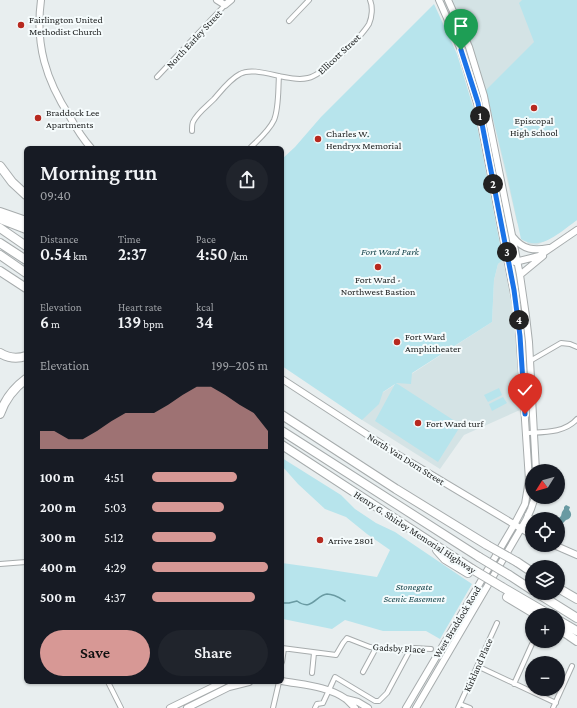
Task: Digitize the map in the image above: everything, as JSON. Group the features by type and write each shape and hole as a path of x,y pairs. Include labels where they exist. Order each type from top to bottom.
{"highway":[{"path":"0,166 12,182 24,193"},
{"path":"0,212 24,220"},
{"path":"0,219 24,228"},
{"path":"0,228 24,245"},
{"path":"0,243 24,259"},
{"path":"0,255 24,272"},
{"path":"0,262 24,275"},
{"path":"0,271 24,287"},
{"path":"0,353 16,358 24,356"},
{"path":"0,414 12,391 24,381"},
{"path":"284,416 370,472 525,567"},
{"path":"284,432 525,585"},
{"name":"Henry G. Shirley Memorial Highway","path":"284,446 432,544 445,559 471,571 501,590"},
{"path":"284,449 318,469"},
{"path":"501,590 527,608"},
{"path":"501,590 536,608"},
{"path":"565,590 577,593"},
{"path":"565,592 577,599"},
{"path":"548,600 577,618"},
{"path":"552,600 577,613"},
{"path":"565,624 577,631"},
{"path":"565,632 577,640"}],"main road":[{"path":"41,0 39,21 41,45 48,75 63,107 90,146"},
{"path":"217,0 225,5"},
{"name":"North Earley Street","path":"225,5 231,0"},
{"name":"West Braddock Road","path":"406,708 514,525 525,504 528,491 520,336 509,264 478,103 461,50 439,0"},
{"path":"448,0 464,34 478,74 488,114 520,275 526,316 530,361 536,464"},
{"path":"509,264 531,259 550,249 577,230"},
{"path":"512,236 526,249 550,249"},
{"path":"520,275 550,249"},
{"name":"North Van Dorn Street","path":"284,380 388,448 525,531"},
{"name":"West Braddock Road","path":"416,708 525,521"},
{"path":"565,550 577,555"},
{"path":"284,681 320,688 346,699 358,702 368,708"},
{"path":"170,708 216,684"},
{"path":"187,708 220,691 238,684"},
{"path":"346,699 355,708"}],"street":[{"path":"289,21 309,0"},
{"name":"Ellicott Street","path":"192,131 193,122 238,74 250,71 294,79 309,78 326,69 368,24 372,12 370,0"},
{"name":"North Earley Street","path":"157,78 225,5"},
{"path":"252,146 274,120 279,76"},
{"path":"530,361 561,343 570,344 577,347"},
{"path":"526,433 564,429 573,424 577,419"},
{"path":"0,564 24,562"},
{"name":"Kirkland Place","path":"459,706 497,623"},
{"name":"Gadsby Place","path":"284,648 336,655 347,638 376,648 410,650 414,648 431,649"},
{"path":"364,672 376,648"},
{"path":"514,684 530,648"},
{"path":"323,703 335,677 377,701 382,699 387,693 410,650"},
{"path":"312,673 314,652"},
{"path":"477,666 556,702"},
{"path":"553,708 572,666"},
{"path":"109,684 121,708"},
{"path":"218,684 220,691"},
{"path":"273,708 279,684"},
{"path":"315,708 317,704 323,703"},
{"path":"323,703 326,708"},
{"path":"459,706 470,708"}],"shaded area":[{"name":"Episcopal High School","path":"448,0 577,0 577,220 559,233 537,245 528,244 517,222 486,90"},
{"path":"503,260 512,306 520,410 464,435 440,469 351,413 492,322 494,280 498,264"},
{"path":"566,505 570,507 569,510 571,513 569,519 565,521 565,512 562,512"}],"green space":[{"name":"Episcopal High School","path":"522,0 577,0 577,220 550,239 536,243 521,239 486,90 534,42 519,3"},
{"name":"Fort Ward Park","path":"434,4 457,54 474,110 503,260 498,264 494,280 492,322 412,373 411,384 396,383 461,425 438,462 375,421 395,384 383,392 379,404 362,420 284,367 284,157 295,147 321,117"},
{"path":"499,388 502,395 488,402 484,395"},
{"path":"503,397 507,403 492,411 489,404"},
{"name":"Stonegate Scenic Easement","path":"284,459 341,495 355,509 376,523 395,532 472,584 440,639 426,631 383,631 345,620 332,629 284,619 284,563 377,577 390,550 346,517 325,509 298,484 284,468"}],"waterway":[{"path":"284,603 297,601 306,605 327,594 334,595 345,601"}],"place":[{"name":"Fairlington United Methodist Church","path":"21,25"},
{"name":"Episcopal High School","path":"534,108"},
{"name":"Braddock Lee Apartments","path":"38,118"},
{"name":"Charles W. Hendryx Memorial","path":"318,139"},
{"name":"Fort Ward - Northwest Bastion","path":"378,267"},
{"name":"Fort Ward Amphitheater","path":"397,342"},
{"name":"Fort Ward turf","path":"418,423"},
{"name":"Arrive 2801","path":"320,540"}],"route":[{"path":"461,50 478,103 514,290 520,336 525,414"}]}
